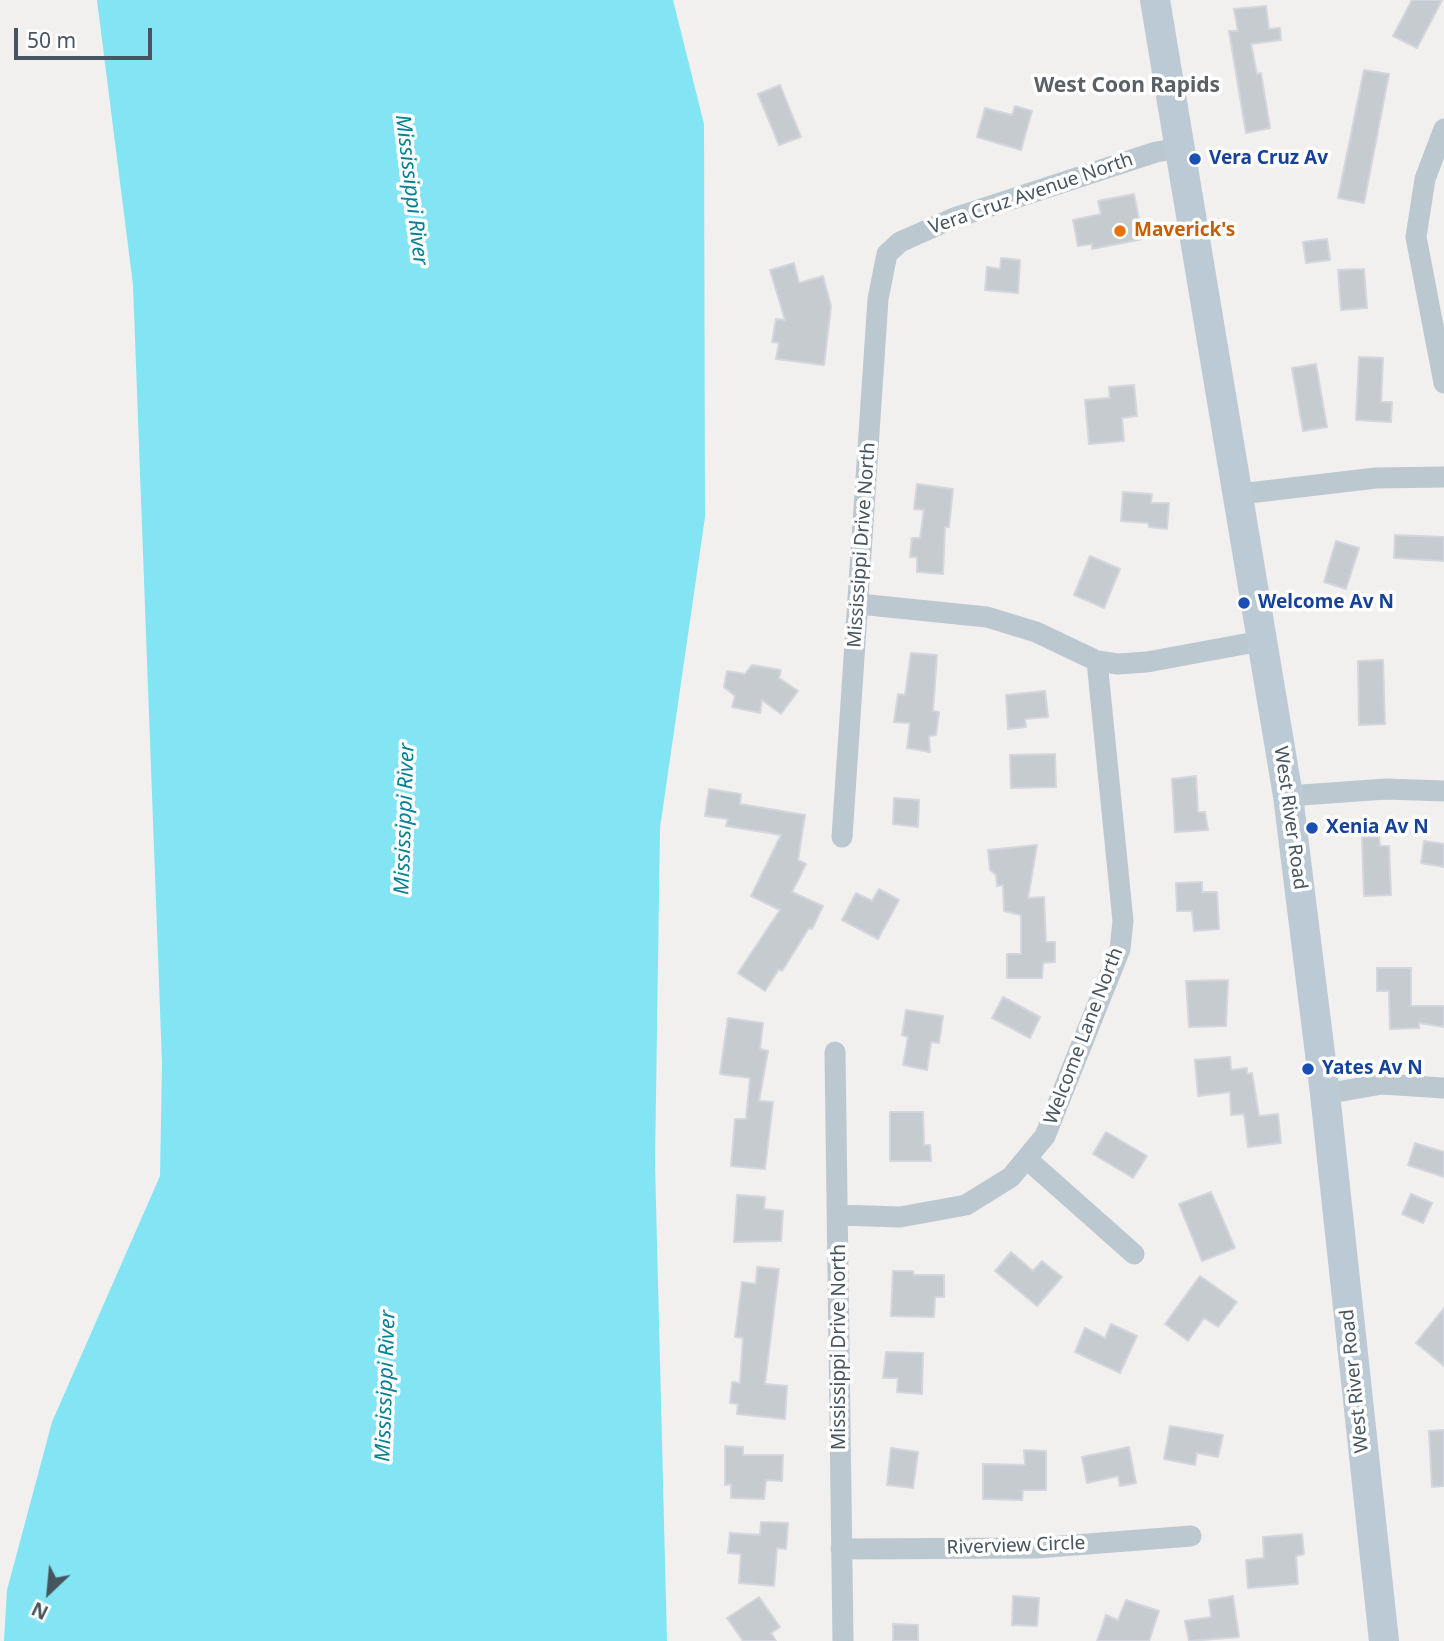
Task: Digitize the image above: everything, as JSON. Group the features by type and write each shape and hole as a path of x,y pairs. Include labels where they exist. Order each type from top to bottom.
{"main road":[{"name":"West River Road","path":"1155,0 1240,494 1287,796 1325,1094 1384,1641"}],"street":[{"path":"1444,129 1425,179 1416,237 1444,383"},
{"name":"Vera Cruz Avenue North","path":"887,254 900,242 954,218 1156,152 1180,148"},
{"name":"Mississippi Drive North","path":"842,837 878,299 887,254"},
{"path":"1240,494 1376,478 1444,477"},
{"path":"859,604 987,617 1036,632 1097,661 1118,664 1146,662 1261,640"},
{"name":"Welcome Lane North","path":"839,1215 900,1217 966,1205 996,1188 1028,1160 1045,1136 1120,949 1123,921 1097,661"},
{"path":"1287,796 1386,789 1444,791"},
{"name":"Mississippi Drive North","path":"835,1052 844,1641"},
{"path":"1325,1094 1382,1084 1444,1088"},
{"path":"1028,1160 1134,1254"},
{"name":"Riverview Circle","path":"841,1549 1036,1548 1191,1536"}],"water":[{"name":"Mississippi River","path":"97,0 673,0 704,124 705,517 660,828 655,1163 667,1641 4,1641 7,1590 52,1422 160,1176 162,1063 133,285"}],"building":[{"path":"1412,0 1442,0 1417,48 1393,36"},
{"path":"1266,6 1269,29 1280,28 1281,40 1251,44 1257,74 1261,73 1270,128 1246,133 1229,31 1238,31 1234,9"},
{"path":"1364,70 1389,74 1364,203 1338,198"},
{"path":"780,85 801,137 779,145 758,94"},
{"path":"1015,106 1032,111 1021,150 977,137 985,108 1012,115"},
{"path":"1134,194 1143,239 1092,249 1092,244 1078,246 1073,220 1101,214 1098,201"},
{"path":"1327,239 1330,260 1306,263 1303,242"},
{"path":"1001,258 1020,260 1018,293 985,290 987,267 1000,269"},
{"path":"794,263 799,283 823,276 831,306 824,365 776,359 779,343 772,342 776,319 785,320 770,270"},
{"path":"1364,269 1367,308 1341,310 1338,270"},
{"path":"1359,357 1383,358 1381,402 1392,402 1391,422 1356,420"},
{"path":"1316,364 1327,427 1303,431 1292,368"},
{"path":"1134,385 1137,416 1122,418 1124,441 1089,444 1085,400 1110,398 1109,387"},
{"path":"917,484 953,489 949,527 945,527 943,574 917,572 917,557 910,557 912,538 920,538 924,510 914,509"},
{"path":"1123,492 1152,494 1151,503 1169,503 1167,529 1149,527 1148,523 1121,521"},
{"path":"1395,535 1444,537 1444,561 1394,558"},
{"path":"1336,541 1359,548 1346,589 1324,582"},
{"path":"1090,556 1120,569 1104,608 1074,595"},
{"path":"911,653 937,655 933,711 939,712 936,735 929,736 930,752 907,748 910,723 894,722 898,694 905,695"},
{"path":"1383,660 1385,724 1359,725 1358,661"},
{"path":"752,665 781,670 779,678 798,691 781,714 762,700 760,713 732,707 735,696 724,687 727,671 745,674"},
{"path":"1045,691 1048,717 1025,719 1026,727 1008,729 1006,695"},
{"path":"1055,754 1056,787 1011,788 1010,755"},
{"path":"1196,776 1198,812 1205,812 1208,830 1175,832 1172,779"},
{"path":"709,789 741,794 740,804 805,815 798,860 806,864 792,892 823,906 812,929 809,928 782,971 779,969 765,991 738,973 780,910 751,896 781,835 726,826 728,819 705,816"},
{"path":"894,798 919,800 918,827 893,824"},
{"path":"1379,836 1380,846 1389,846 1391,895 1364,896 1362,837"},
{"path":"1424,841 1444,844 1444,867 1421,863"},
{"path":"1037,845 1028,898 1044,897 1046,942 1055,942 1055,962 1043,963 1042,978 1007,978 1007,954 1021,954 1021,915 1004,911 1003,885 997,886 996,875 990,870 988,850"},
{"path":"1202,882 1202,892 1217,892 1219,929 1194,931 1192,911 1177,911 1176,883"},
{"path":"879,889 899,900 878,939 842,920 856,893 872,901"},
{"path":"1377,968 1411,968 1411,1006 1444,1006 1444,1027 1419,1023 1419,1028 1390,1029 1389,991 1377,991"},
{"path":"1228,980 1226,1026 1189,1027 1186,981"},
{"path":"1003,997 1040,1017 1030,1038 992,1018"},
{"path":"906,1010 943,1016 939,1043 931,1042 927,1070 903,1065 908,1037 902,1035"},
{"path":"728,1018 763,1023 760,1049 768,1051 759,1101 773,1102 765,1169 731,1166 735,1119 746,1119 750,1078 720,1074"},
{"path":"1230,1057 1231,1070 1247,1068 1247,1074 1252,1073 1259,1116 1278,1114 1281,1143 1248,1147 1244,1114 1231,1115 1230,1092 1198,1096 1195,1060"},
{"path":"890,1112 923,1112 924,1145 930,1145 931,1161 890,1161"},
{"path":"1106,1132 1147,1156 1133,1178 1093,1154"},
{"path":"1415,1143 1444,1152 1444,1177 1408,1165"},
{"path":"1211,1192 1235,1248 1202,1261 1179,1204"},
{"path":"1411,1194 1432,1203 1423,1223 1402,1214"},
{"path":"737,1195 765,1197 764,1209 783,1211 781,1241 734,1242"},
{"path":"1011,1252 1033,1271 1042,1261 1062,1277 1037,1306 995,1271"},
{"path":"757,1267 779,1269 765,1384 787,1386 785,1419 737,1414 738,1404 730,1403 732,1382 740,1383 743,1338 735,1337 742,1282 756,1284"},
{"path":"893,1271 913,1271 914,1275 944,1275 944,1297 935,1297 934,1317 891,1316"},
{"path":"1200,1276 1237,1302 1218,1327 1204,1318 1188,1341 1165,1324"},
{"path":"1444,1308 1444,1366 1416,1343"},
{"path":"1111,1324 1137,1336 1120,1373 1075,1352 1085,1328 1105,1338"},
{"path":"886,1352 923,1353 922,1394 897,1392 898,1378 883,1378"},
{"path":"1170,1426 1223,1435 1218,1457 1197,1453 1195,1465 1164,1459"},
{"path":"1444,1430 1444,1486 1432,1487 1429,1431"},
{"path":"725,1446 743,1447 743,1455 783,1455 782,1481 766,1480 764,1499 731,1498 731,1484 725,1485"},
{"path":"1129,1447 1136,1483 1120,1486 1118,1476 1087,1483 1082,1457"},
{"path":"891,1448 918,1452 913,1488 887,1485"},
{"path":"1024,1450 1046,1451 1046,1490 1023,1490 1022,1500 983,1499 983,1464 1025,1465"},
{"path":"761,1522 788,1523 786,1549 777,1548 774,1586 739,1583 741,1554 728,1553 730,1533 760,1535"},
{"path":"1302,1534 1304,1554 1296,1556 1298,1584 1248,1588 1246,1560 1264,1558 1263,1537"},
{"path":"1013,1596 1039,1598 1037,1626 1012,1625"},
{"path":"1233,1596 1239,1637 1189,1641 1185,1621 1211,1617 1209,1600"},
{"path":"759,1597 780,1627 771,1633 776,1641 743,1641 727,1618"},
{"path":"1126,1600 1159,1611 1149,1641 1097,1641 1106,1615 1118,1620"},
{"path":"893,1624 918,1625 918,1641 893,1641"}],"place":[{"name":"Vera Cruz Av","path":"1195,159"},
{"name":"Maverick's","path":"1120,231"},
{"name":"Welcome Av N","path":"1244,603"},
{"name":"Xenia Av N","path":"1312,828"},
{"name":"Yates Av N","path":"1308,1069"}],"district":[{"name":"West Coon Rapids","path":"1127,86"}]}
